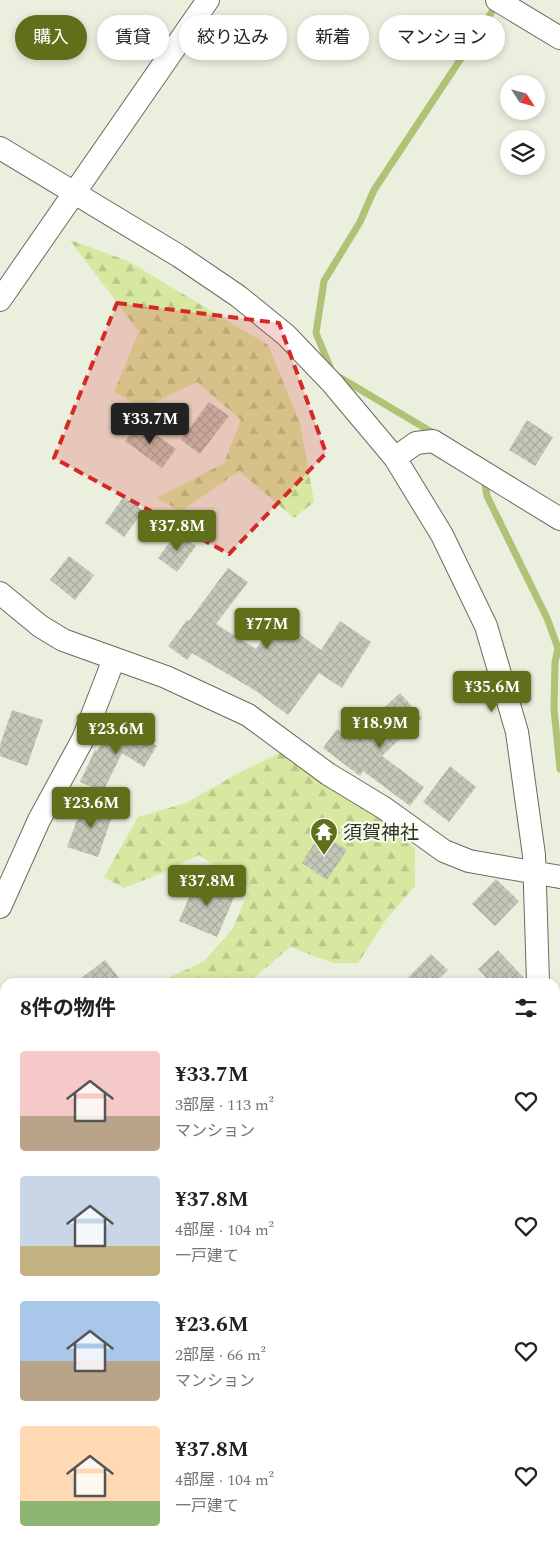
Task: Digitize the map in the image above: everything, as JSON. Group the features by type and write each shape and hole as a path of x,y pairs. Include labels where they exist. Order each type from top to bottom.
{"street":[{"path":"0,300 208,0"},
{"path":"497,0 560,38"},
{"path":"0,148 186,261 238,296 280,330 332,383 395,458 442,534 486,626 517,732 534,855 538,978"},
{"path":"395,458 416,443 433,441 560,519"},
{"path":"0,593 40,626 63,640 166,677 248,715 328,774 384,808 444,851 469,861 560,877"},
{"path":"0,907 39,820 83,739 114,659"}],"highlighted area":[{"path":"117,303 279,323 326,453 229,554 54,458"}],"green space":[{"path":"70,240 128,261 268,345 300,423 314,502 294,518 239,471 181,511 157,498 224,463 241,420 197,382 143,408 114,392 139,332"},
{"path":"279,753 317,766 384,808 415,849 415,886 387,918 358,963 333,963 290,947 254,978 168,978 204,961 232,930 250,888 199,855 162,873 124,888 104,877 138,817 186,803"}],"building":[{"path":"209,402 229,416 200,454 181,440"},
{"path":"527,420 553,437 535,466 509,450"},
{"path":"139,422 176,449 162,468 125,441"},
{"path":"124,496 143,511 124,537 105,523"},
{"path":"177,532 196,546 177,572 158,558"},
{"path":"69,556 94,575 75,600 50,580"},
{"path":"228,568 248,582 216,624 256,649 279,619 321,650 340,621 371,642 342,688 319,673 288,715 256,691 192,653 187,660 168,646"},
{"path":"400,693 422,718 382,756 424,787 410,806 363,771 360,776 323,748 337,729 350,739"},
{"path":"12,710 43,720 27,766 0,756 0,745"},
{"path":"116,721 157,746 144,767 122,753 103,792 80,782 95,750 97,751"},
{"path":"450,766 476,787 449,822 423,802"},
{"path":"84,801 114,811 98,857 67,847"},
{"name":"須賀神社","path":"321,833 347,850 327,880 302,863"},
{"path":"198,876 236,893 217,937 179,921"},
{"path":"496,879 519,901 495,926 472,904"},
{"path":"498,950 524,978 486,978 478,969"},
{"path":"431,954 448,970 440,978 408,978"},
{"path":"105,960 119,978 81,978"}],"waterway":[{"path":"330,367 316,333 324,281 360,222 374,190 497,4"},
{"path":"339,377 435,434"},
{"path":"484,478 487,496 547,618 558,648 555,663 554,709 560,769"}],"place":[{"name":"須賀神社","path":"324,856"}]}
